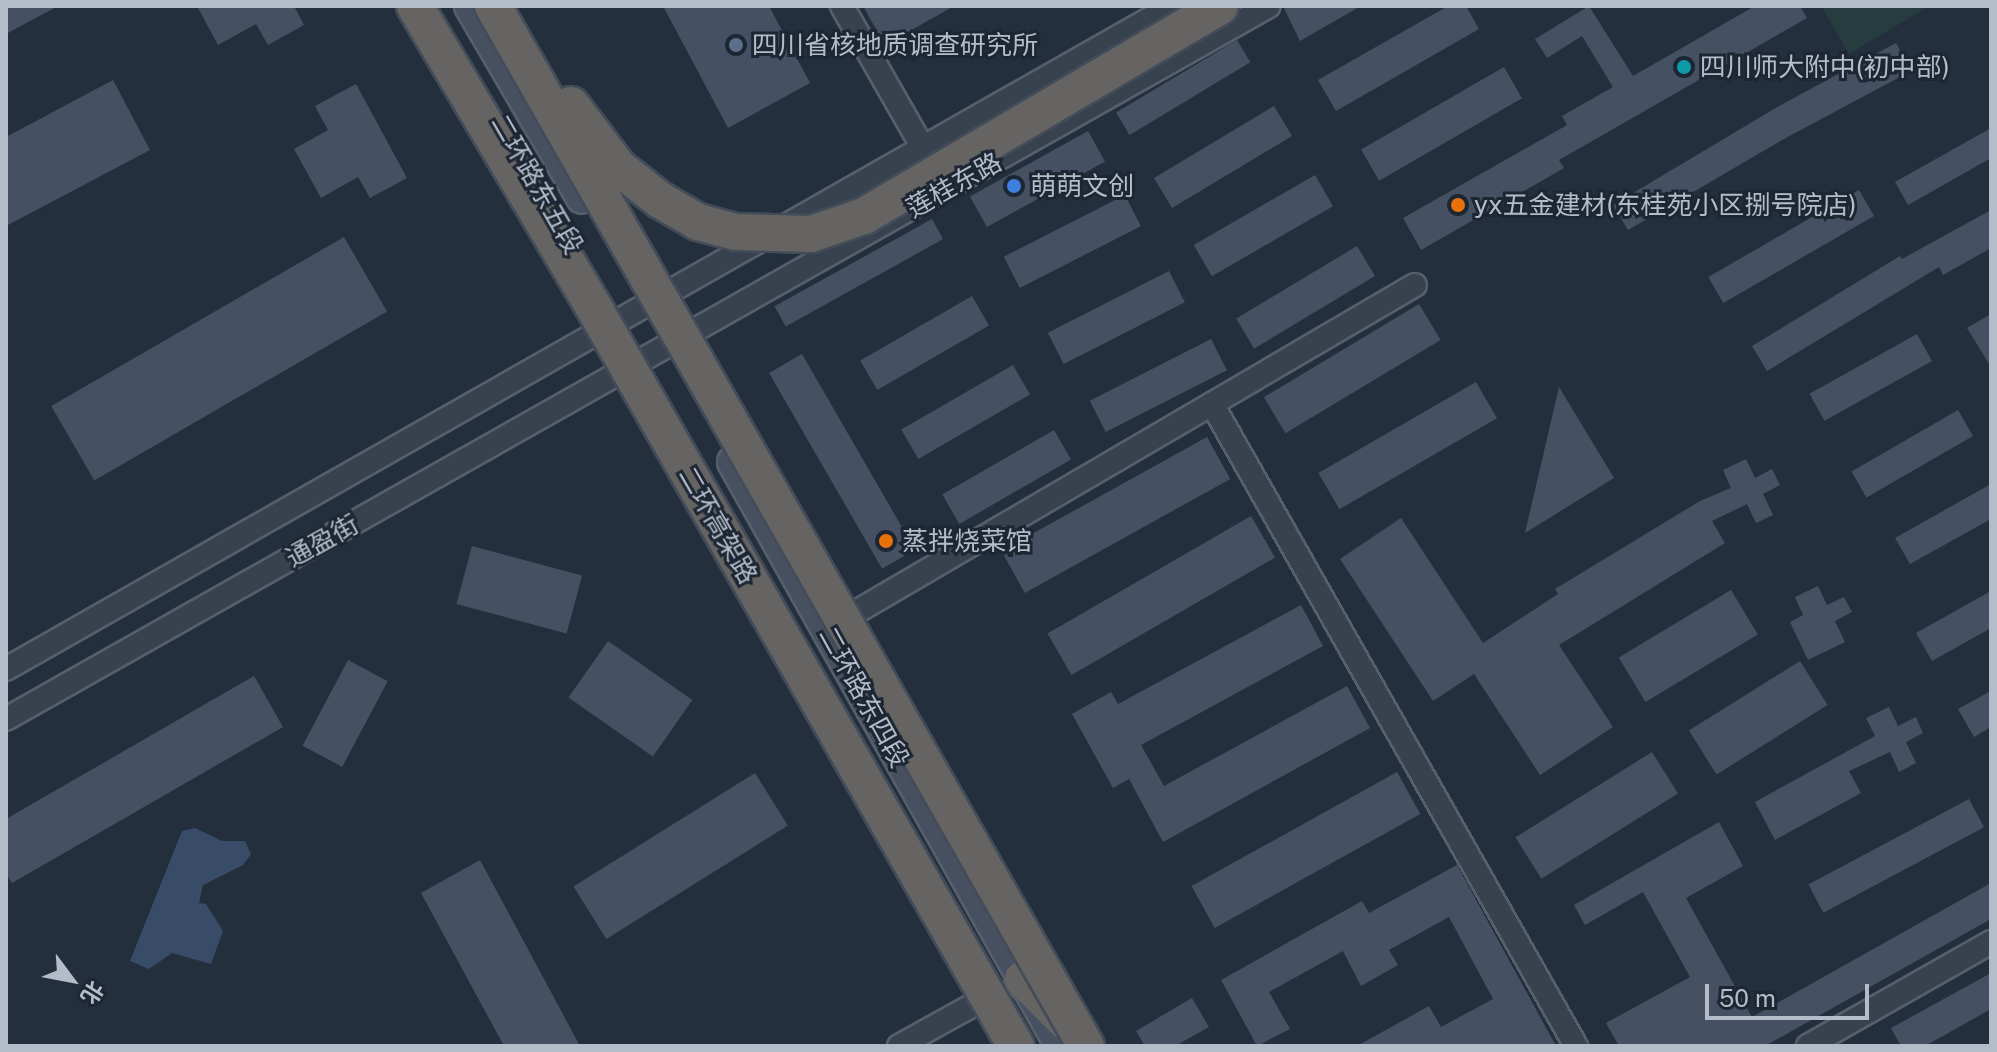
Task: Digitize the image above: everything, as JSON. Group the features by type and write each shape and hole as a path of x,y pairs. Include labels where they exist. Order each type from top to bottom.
{"highway":[{"name":"二环高架路","path":"415,6 605,327 982,1004 1014,1046"},
{"path":"496,6 619,168 660,200 698,222 736,232 811,234 864,216 1220,6"},
{"path":"496,6 1088,1046"},
{"path":"1023,979 1088,1046"}],"main road":[{"name":"二环路东五段","path":"434,6 639,363"},
{"name":"二环路东五段","path":"470,6 669,347"},
{"name":"二环路东四段","path":"669,347 1061,1046"},
{"name":"二环路东四段","path":"639,363 982,1004 997,1046"}],"street":[{"path":"842,6 923,148"},
{"name":"莲桂东路","path":"617,323 1172,6"},
{"name":"莲桂东路","path":"639,363 1269,6"},
{"path":"826,630 1415,285"},
{"name":"通盈街","path":"6,669 617,323"},
{"name":"通盈街","path":"6,719 639,363"},
{"path":"1212,404 1576,1046"},
{"path":"1808,1046 1991,942"},
{"path":"899,1046 982,1004"}],"green space":[{"path":"1821,6 1930,6 1849,54"}],"water":[{"path":"195,828 222,841 245,841 251,854 243,865 203,885 199,903 206,904 223,931 211,964 172,953 149,969 130,961 182,831"}],"building":[{"path":"6,6 58,6 6,34"},
{"path":"197,6 294,6 304,25 268,45 256,24 218,45"},
{"name":"四川省核地质调查研究所","path":"663,6 769,6 810,83 728,128"},
{"path":"863,6 954,6 885,45"},
{"path":"1283,6 1361,6 1300,41"},
{"path":"1448,6 1466,6 1479,29 1336,111 1318,80"},
{"path":"1589,6 1633,76 1755,6 1800,6 1807,18 1559,160 1564,168 1421,250 1403,218 1567,125 1562,116 1613,87 1582,36 1547,58 1535,39"},
{"path":"1237,40 1250,62 1130,135 1116,113"},
{"path":"1896,43 1911,71 1782,140 1628,230 1613,205 1779,106"},
{"path":"1504,67 1522,98 1379,181 1361,150"},
{"path":"113,80 150,150 6,226 6,137"},
{"path":"356,84 407,178 370,198 358,177 321,198 294,149 328,130 315,106"},
{"path":"1274,106 1292,136 1172,208 1154,178"},
{"path":"1991,128 1991,158 1908,205 1895,182"},
{"path":"1088,131 1105,162 987,227 970,196"},
{"path":"1315,175 1333,206 1212,276 1194,245"},
{"path":"1859,190 1874,216 1723,303 1708,277"},
{"path":"1125,195 1141,226 1020,288 1004,257"},
{"path":"1991,210 1991,248 1943,275 1939,267 1767,371 1752,346 1900,256 1902,259"},
{"path":"932,219 943,239 786,326 775,306"},
{"path":"344,237 387,311 94,480 51,406"},
{"path":"1357,246 1375,276 1254,349 1236,319"},
{"path":"1169,271 1185,302 1064,364 1048,333"},
{"path":"972,296 989,325 877,390 860,361"},
{"path":"1419,304 1441,340 1285,433 1264,397"},
{"path":"1991,314 1991,367 1967,328"},
{"path":"1917,334 1932,361 1824,421 1809,394"},
{"path":"1211,339 1227,370 1106,432 1090,401"},
{"path":"802,354 915,550 882,569 769,373"},
{"path":"1013,365 1030,394 918,459 901,430"},
{"path":"1476,382 1497,418 1339,509 1318,473"},
{"path":"1559,387 1614,478 1525,533"},
{"path":"1958,410 1973,436 1866,497 1851,472"},
{"path":"1054,430 1071,459 959,524 942,494"},
{"path":"1207,437 1230,479 1025,593 1001,551"},
{"path":"1746,459 1755,478 1772,469 1780,485 1763,494 1773,515 1756,523 1747,504 1712,521 1725,543 1559,645 1613,727 1540,775 1474,674 1433,701 1340,559 1401,518 1483,643 1558,594 1555,589 1700,501 1731,488 1723,470"},
{"path":"1991,484 1991,519 1910,564 1895,538"},
{"path":"1251,516 1275,558 1071,675 1047,634"},
{"path":"472,546 582,576 567,633 456,604"},
{"path":"1818,586 1827,605 1844,597 1852,612 1835,621 1845,642 1808,660 1790,622 1803,615 1795,597"},
{"path":"1731,590 1758,635 1645,702 1619,657"},
{"path":"1991,591 1991,628 1932,661 1916,633"},
{"path":"1301,605 1323,646 1141,745 1164,786 1347,686 1370,728 1163,842 1129,779 1113,788 1072,714 1111,692 1118,704"},
{"path":"608,641 692,700 653,757 568,698"},
{"path":"348,660 388,681 342,767 302,746"},
{"path":"1800,661 1828,705 1716,775 1689,730"},
{"path":"254,676 283,727 12,883 6,874 6,819"},
{"path":"1991,691 1991,727 1974,737 1958,709"},
{"path":"1889,707 1898,726 1916,717 1923,733 1906,742 1916,763 1899,772 1890,752 1849,771 1861,793 1775,840 1755,802 1875,736 1866,718"},
{"path":"1652,752 1678,794 1541,879 1515,837"},
{"path":"1397,772 1420,814 1215,928 1191,886"},
{"path":"755,773 788,826 606,939 574,886"},
{"path":"1969,799 1984,827 1823,913 1808,884"},
{"path":"1719,822 1743,866 1686,898 1752,1017 1991,883 1991,919 1765,1046 1619,1046 1606,1023 1690,977 1643,892 1585,925 1574,905"},
{"path":"480,860 580,1046 504,1046 421,893"},
{"path":"1457,865 1556,1046 1357,1046 1429,1006 1441,1027 1493,999 1449,917 1389,950 1398,965 1361,986 1343,951 1269,992 1290,1029 1257,1046 1221,980 1362,901 1369,913"},
{"path":"1991,973 1991,1009 1925,1046 1901,1046 1891,1028"},
{"path":"1192,998 1209,1027 1175,1046 1145,1046 1136,1031"}],"place":[{"name":"四川省核地质调查研究所","path":"736,45"},
{"name":"四川师大附中(初中部)","path":"1684,67"},
{"name":"萌萌文创","path":"1014,186"},
{"name":"yx五金建材(东桂苑小区捌号院店)","path":"1458,205"},
{"name":"蒸拌烧菜馆","path":"886,541"}]}
